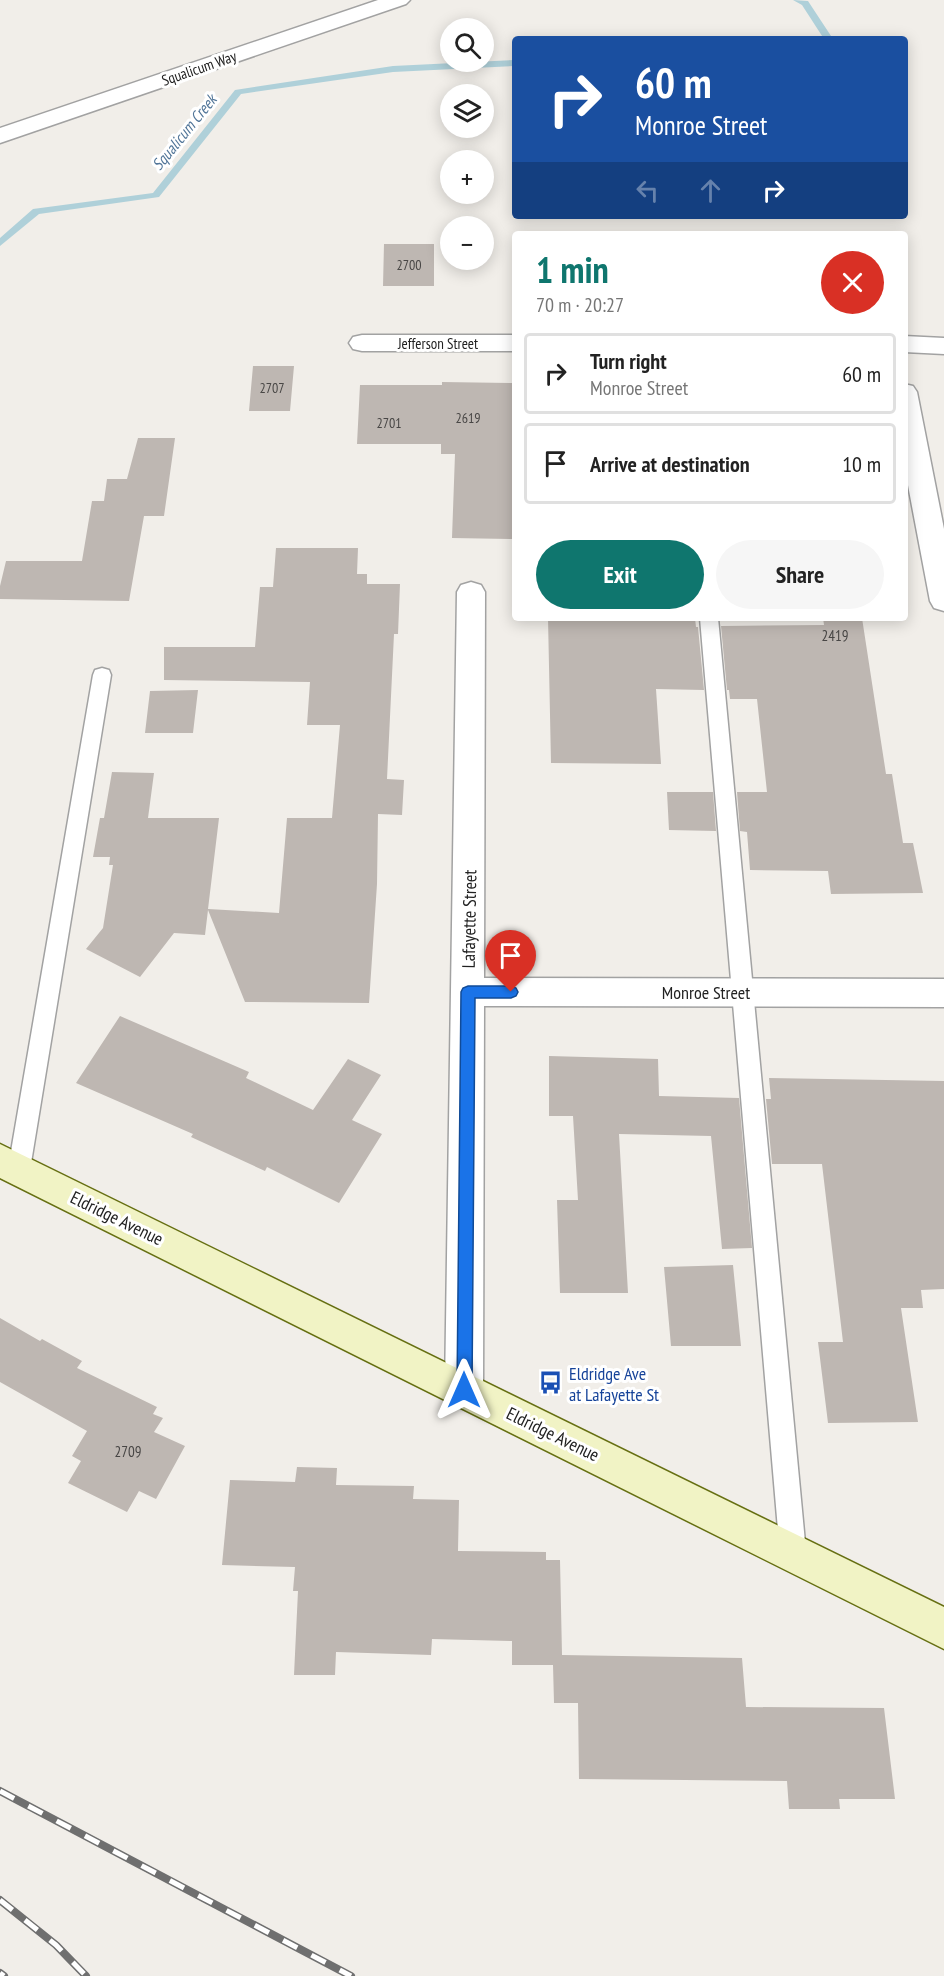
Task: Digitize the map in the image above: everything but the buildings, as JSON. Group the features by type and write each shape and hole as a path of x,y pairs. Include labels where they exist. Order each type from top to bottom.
{"main road":[{"name":"Eldridge Avenue","path":"10,1165 944,1629"}],"street":[{"name":"Squalicum Way","path":"0,136 399,0"},
{"name":"Jefferson Street","path":"362,343 512,343"},
{"path":"908,344 944,346"},
{"path":"908,413 944,601"},
{"name":"Lafayette Street","path":"464,1390 471,592"},
{"name":"Monroe Street","path":"468,992 944,993"}],"lane":[{"path":"709,621 793,1553"},
{"path":"10,1165 102,675"}],"waterway":[{"name":"Squalicum Creek","path":"797,0 805,3 828,36"},
{"name":"Squalicum Creek","path":"0,243 36,211 156,195 238,92 393,69 512,63"}],"railway":[{"path":"0,1791 351,1976"},
{"path":"0,1900 56,1945 86,1976"},
{"path":"0,1973 4,1976"}],"place":[{"name":"Eldridge Ave at Lafayette St","path":"551,1383"}],"route":[{"path":"464,1390 468,992 511,992"}]}
